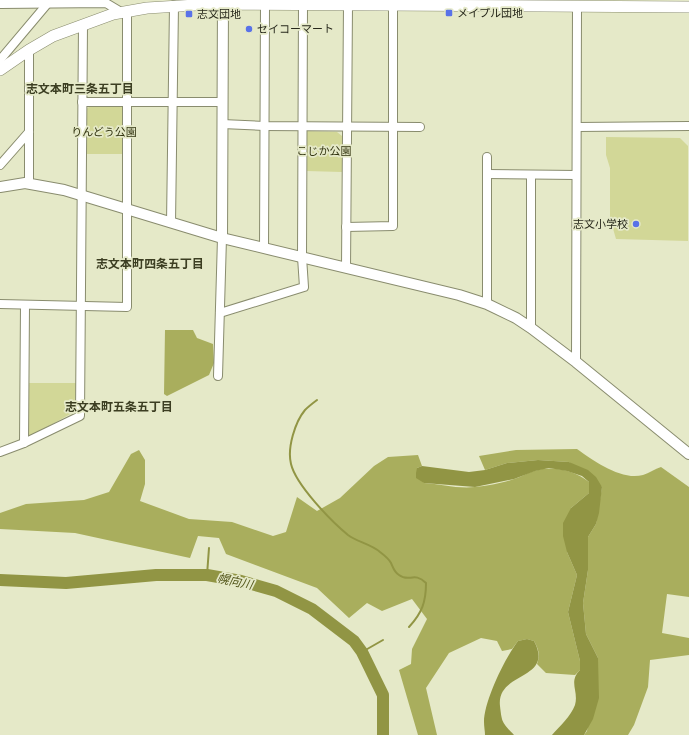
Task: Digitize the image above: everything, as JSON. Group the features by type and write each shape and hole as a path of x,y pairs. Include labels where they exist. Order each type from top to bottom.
{"main road":[{"path":"0,70 29,50 59,34 83,25 113,14 174,5 223,2 265,5 492,3 577,6 598,3 689,7"}],"street":[{"path":"0,4 83,2 106,3 124,12 127,102 127,307 0,304"},
{"path":"218,376 222,238 223,2"},
{"path":"0,60 48,3"},
{"path":"346,227 393,226 390,4"},
{"path":"171,223 174,102 174,5"},
{"path":"264,248 265,5"},
{"path":"220,313 304,287 302,257 303,5"},
{"path":"346,268 348,5"},
{"path":"576,362 577,6"},
{"path":"0,452 24,443 80,416 83,25"},
{"path":"29,50 29,184"},
{"path":"82,102 222,102"},
{"path":"222,124 264,126 302,125 420,127"},
{"path":"576,126 689,126"},
{"path":"0,165 29,132"},
{"path":"487,304 488,156"},
{"path":"488,174 576,175"},
{"path":"531,174 531,328"},
{"path":"0,187 25,183 64,190 222,238 459,295 487,304 516,318 531,328 576,362 689,454"},
{"path":"24,443 25,305"}],"green space":[{"name":"りんどう公園","path":"89,107 123,107 124,154 86,154 85,110"},
{"name":"こじか公園","path":"305,131 337,132 342,136 342,172 306,171"},
{"path":"606,137 680,138 688,146 688,241 616,239 610,218 610,168 606,155"},
{"path":"28,383 76,383 74,412 27,438"}],"shaded area":[{"path":"165,330 193,330 197,338 213,344 214,363 209,375 167,396 164,394"},
{"path":"577,449 608,469 626,475 643,475 661,467 689,487 689,597 667,594 662,633 689,638 689,655 650,660 648,687 634,725 628,735 584,735 587,731 598,658 586,634 583,603 588,570 588,537 596,524 602,487 569,462 538,460 507,463 485,470 479,456 516,450"},
{"path":"139,450 145,460 145,484 140,501 189,519 232,522 273,536 286,532 297,497 317,511 340,498 374,466 388,457 418,455 422,466 417,468 424,483 456,487 485,486 505,482 534,471 548,468 577,474 589,482 589,493 571,508 567,552 577,575 568,612 580,661 580,670 575,675 546,673 537,664 538,652 534,641 527,639 518,641 512,649 502,651 497,641 481,638 449,653 426,688 437,735 418,735 399,670 411,664 412,649 427,619 412,599 382,611 367,603 349,618 317,588 226,554 219,538 198,536 190,558 75,533 0,529 0,513 26,504 84,500 109,492 131,454"},
{"path":"538,460 569,462 588,470 596,477 602,487 599,513 596,524 588,537 588,570 583,603 586,634 598,658 599,698 593,719 584,735 552,735 568,717 575,705 576,695 574,683 580,670 580,661 568,612 577,575 567,552 563,536 563,523 571,508 589,493 589,482 582,476 567,471 549,468 535,471 514,479 475,487 424,483 416,478 417,468 422,466 469,472 485,470 507,463"},
{"path":"527,639 534,641 538,654 537,663 531,670 507,687 501,695 500,706 502,719 514,735 485,735 484,722 487,703 496,680 507,658 518,641"}],"waterway":[{"path":"317,400 301,415 295,428 290,450 291,464 294,473 315,502 348,535 382,553 389,560 397,574 406,578 415,577 426,583 424,602 420,612 409,627"},
{"path":"207,575 209,548"},
{"name":"幌向川","path":"0,580 66,583 156,575 207,575 241,581 276,591 312,609 354,641 362,652 383,695 383,735"},
{"path":"362,652 383,640"}],"place":[{"name":"メイプル団地","path":"449,13"},
{"name":"志文団地","path":"189,14"},
{"name":"セイコーマート","path":"249,29"},
{"name":"志文小学校","path":"636,224"}],"district":[{"name":"志文本町三条五丁目","path":"80,88"},
{"name":"志文本町四条五丁目","path":"150,263"},
{"name":"志文本町五条五丁目","path":"119,406"}]}
